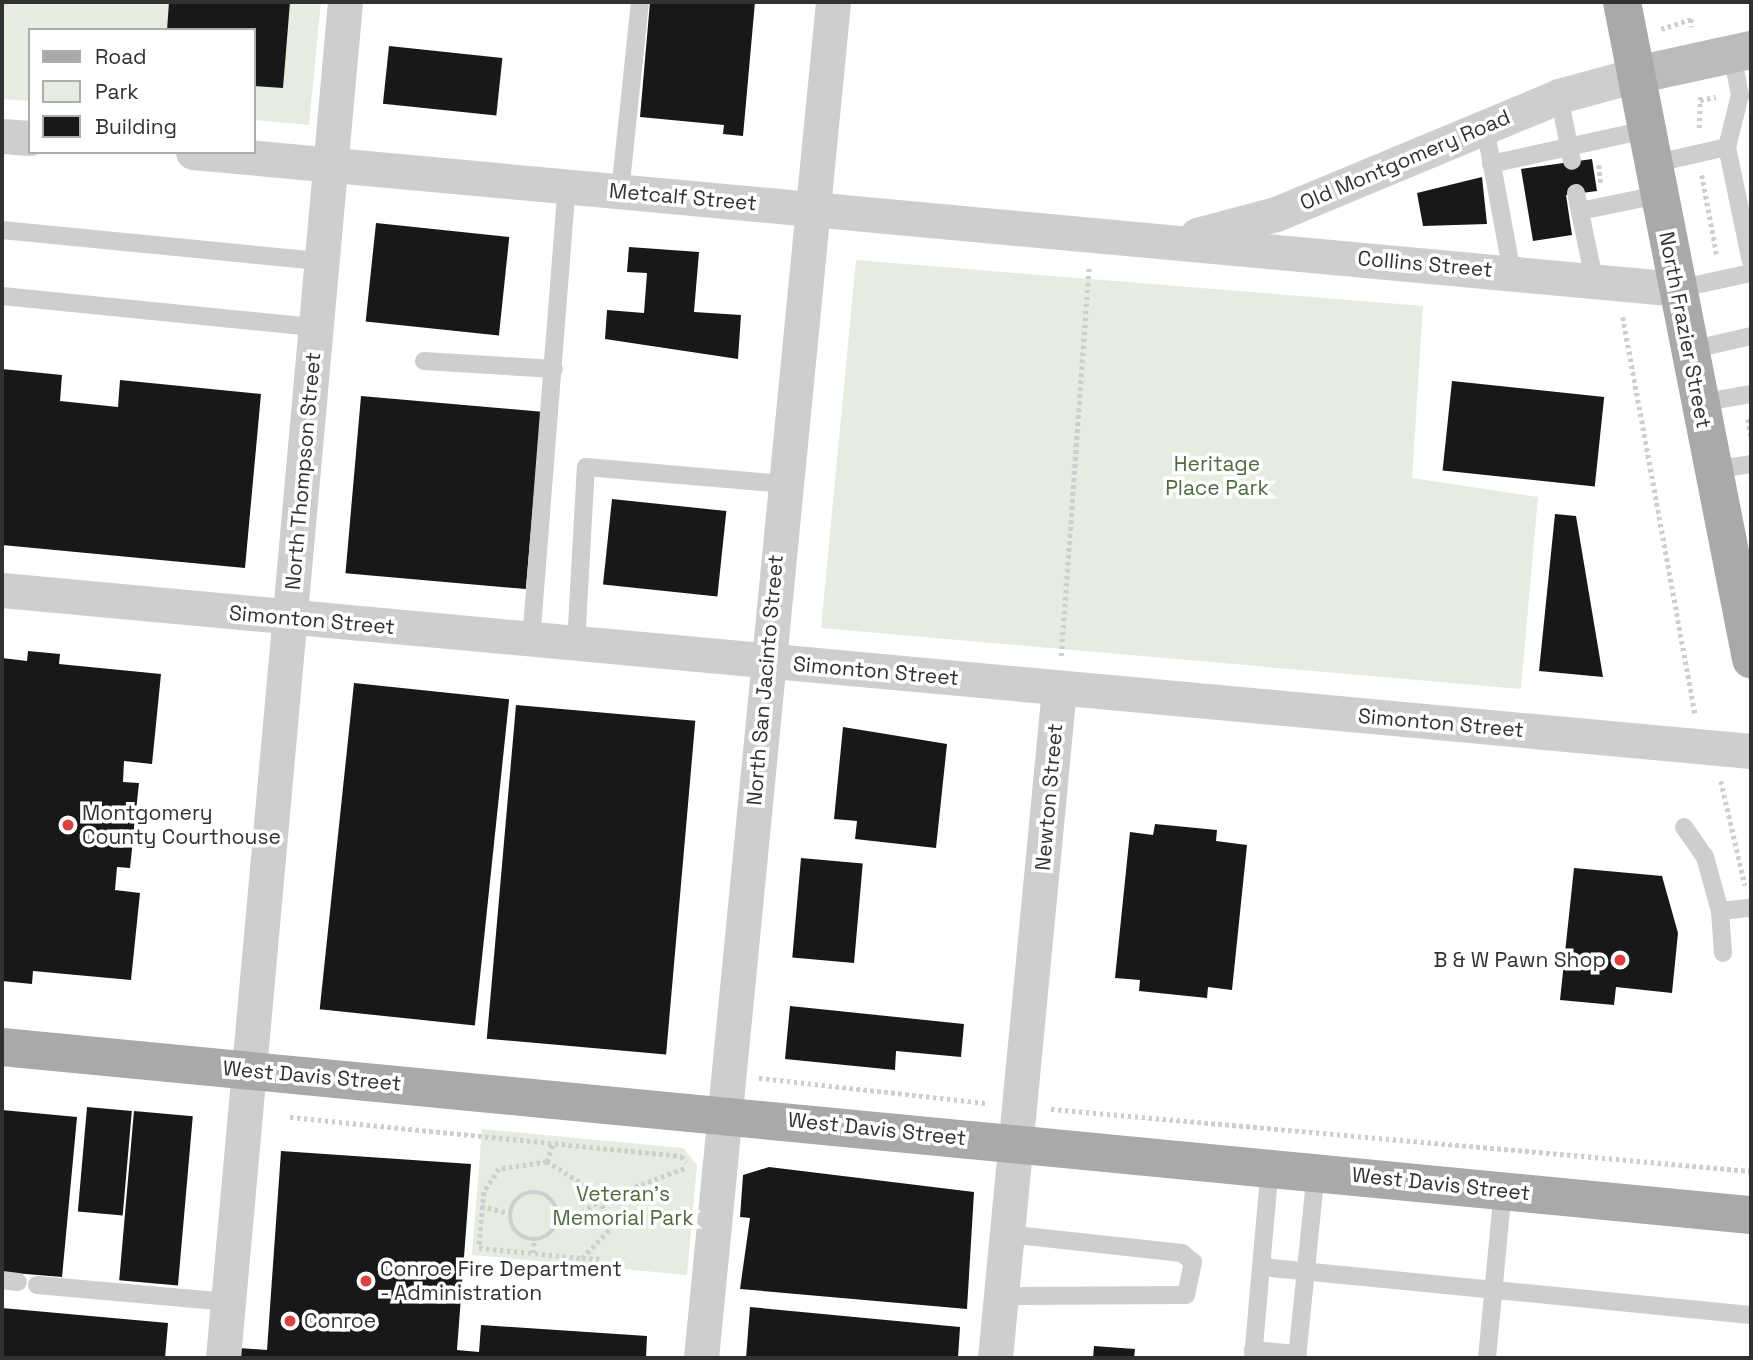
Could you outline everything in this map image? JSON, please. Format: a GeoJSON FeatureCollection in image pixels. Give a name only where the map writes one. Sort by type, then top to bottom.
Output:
{"type":"FeatureCollection","features":[{"type":"Feature","properties":{"kind":"main road","name":"North Frazier Street"},"geometry":{"type":"LineString","coordinates":[[1622,2],[1713,470],[1740,540],[1751,655]]}},
{"type":"Feature","properties":{"kind":"main road"},"geometry":{"type":"LineString","coordinates":[[1636,75],[1742,52]]}},
{"type":"Feature","properties":{"kind":"main road","name":"West Davis Street"},"geometry":{"type":"LineString","coordinates":[[2,1047],[725,1113],[1751,1215]]}},
{"type":"Feature","properties":{"kind":"street","name":"North Thompson Street"},"geometry":{"type":"LineString","coordinates":[[223,1358],[345,2]]}},
{"type":"Feature","properties":{"kind":"street","name":"North San Jacinto Street"},"geometry":{"type":"LineString","coordinates":[[701,1358],[809,209],[833,2]]}},
{"type":"Feature","properties":{"kind":"street","name":"Old Montgomery Road"},"geometry":{"type":"LineString","coordinates":[[1173,241],[1276,214],[1559,96],[1636,75]]}},
{"type":"Feature","properties":{"kind":"street"},"geometry":{"type":"LineString","coordinates":[[2,135],[28,138]]}},
{"type":"Feature","properties":{"kind":"street","name":"Metcalf Street"},"geometry":{"type":"LineString","coordinates":[[216,154],[1173,241]]}},
{"type":"Feature","properties":{"kind":"street","name":"Collins Street"},"geometry":{"type":"LineString","coordinates":[[1173,241],[1677,289]]}},
{"type":"Feature","properties":{"kind":"street","name":"Simonton Street"},"geometry":{"type":"LineString","coordinates":[[2,590],[576,645],[1751,751]]}},
{"type":"Feature","properties":{"kind":"street","name":"Newton Street"},"geometry":{"type":"LineString","coordinates":[[995,1358],[1059,688]]}},
{"type":"Feature","properties":{"kind":"lane"},"geometry":{"type":"LineString","coordinates":[[620,192],[640,2]]}},
{"type":"Feature","properties":{"kind":"lane"},"geometry":{"type":"LineString","coordinates":[[1742,52],[1740,95],[1727,147],[1751,262]]}},
{"type":"Feature","properties":{"kind":"lane"},"geometry":{"type":"LineString","coordinates":[[1559,96],[1570,154]]}},
{"type":"Feature","properties":{"kind":"lane"},"geometry":{"type":"LineString","coordinates":[[1485,127],[1512,272]]}},
{"type":"Feature","properties":{"kind":"lane"},"geometry":{"type":"LineString","coordinates":[[1491,164],[1570,154],[1595,140],[1652,163]]}},
{"type":"Feature","properties":{"kind":"lane"},"geometry":{"type":"LineString","coordinates":[[1606,281],[1578,202],[1605,206],[1652,163],[1727,147]]}},
{"type":"Feature","properties":{"kind":"lane"},"geometry":{"type":"LineString","coordinates":[[531,640],[567,187]]}},
{"type":"Feature","properties":{"kind":"lane"},"geometry":{"type":"LineString","coordinates":[[2,230],[321,261]]}},
{"type":"Feature","properties":{"kind":"lane"},"geometry":{"type":"LineString","coordinates":[[1677,289],[1751,273]]}},
{"type":"Feature","properties":{"kind":"lane"},"geometry":{"type":"LineString","coordinates":[[2,296],[315,327]]}},
{"type":"Feature","properties":{"kind":"lane"},"geometry":{"type":"LineString","coordinates":[[1690,349],[1751,336]]}},
{"type":"Feature","properties":{"kind":"lane"},"geometry":{"type":"LineString","coordinates":[[424,360],[554,369]]}},
{"type":"Feature","properties":{"kind":"lane"},"geometry":{"type":"LineString","coordinates":[[1700,403],[1751,394]]}},
{"type":"Feature","properties":{"kind":"lane"},"geometry":{"type":"LineString","coordinates":[[1713,470],[1751,464]]}},
{"type":"Feature","properties":{"kind":"lane"},"geometry":{"type":"LineString","coordinates":[[576,645],[586,467],[783,484]]}},
{"type":"Feature","properties":{"kind":"lane"},"geometry":{"type":"LineString","coordinates":[[1684,827],[1704,857],[1720,911],[1723,953]]}},
{"type":"Feature","properties":{"kind":"lane"},"geometry":{"type":"LineString","coordinates":[[1720,911],[1750,908]]}},
{"type":"Feature","properties":{"kind":"lane"},"geometry":{"type":"LineString","coordinates":[[1270,1167],[1253,1354],[1297,1356],[1316,1171]]}},
{"type":"Feature","properties":{"kind":"lane"},"geometry":{"type":"LineString","coordinates":[[1487,1358],[1503,1190]]}},
{"type":"Feature","properties":{"kind":"lane"},"geometry":{"type":"LineString","coordinates":[[1000,1296],[1186,1295],[1193,1262],[1181,1253],[1007,1234]]}},
{"type":"Feature","properties":{"kind":"lane"},"geometry":{"type":"LineString","coordinates":[[1261,1267],[1751,1315]]}},
{"type":"Feature","properties":{"kind":"lane"},"geometry":{"type":"LineString","coordinates":[[37,1285],[228,1302]]}},
{"type":"Feature","properties":{"kind":"path"},"geometry":{"type":"LineString","coordinates":[[1595,140],[1605,206]]}},
{"type":"Feature","properties":{"kind":"path"},"geometry":{"type":"LineString","coordinates":[[1059,688],[1091,234]]}},
{"type":"Feature","properties":{"kind":"path"},"geometry":{"type":"LineString","coordinates":[[1606,281],[1682,662],[1707,747],[1726,794],[1750,908]]}},
{"type":"Feature","properties":{"kind":"path"},"geometry":{"type":"LineString","coordinates":[[729,1074],[1019,1106],[1751,1171]]}},
{"type":"Feature","properties":{"kind":"path"},"geometry":{"type":"LineString","coordinates":[[290,1117],[552,1144],[687,1162],[601,1199],[578,1217],[558,1220]]}},
{"type":"Feature","properties":{"kind":"path"},"geometry":{"type":"LineString","coordinates":[[547,1162],[552,1144]]}},
{"type":"Feature","properties":{"kind":"path"},"geometry":{"type":"LineString","coordinates":[[582,1258],[611,1228],[601,1199],[547,1162],[499,1168],[481,1206],[479,1248],[582,1258],[601,1259]]}},
{"type":"Feature","properties":{"kind":"path"},"geometry":{"type":"LineString","coordinates":[[534,1192],[555,1201],[558,1220],[548,1236],[534,1239],[519,1234],[509,1213],[513,1202],[534,1192]]}},
{"type":"Feature","properties":{"kind":"path"},"geometry":{"type":"LineString","coordinates":[[481,1206],[509,1213]]}},
{"type":"Feature","properties":{"kind":"path"},"geometry":{"type":"LineString","coordinates":[[533,1253],[534,1239]]}},
{"type":"Feature","properties":{"kind":"green space"},"geometry":{"type":"Polygon","coordinates":[[[2,2],[321,2],[309,125],[256,120],[256,28],[28,28],[28,101],[2,99],[2,2]]]}},
{"type":"Feature","properties":{"kind":"green space","name":"Heritage Place Park"},"geometry":{"type":"Polygon","coordinates":[[[856,260],[1423,306],[1412,478],[1538,497],[1521,689],[821,628],[856,260]]]}},
{"type":"Feature","properties":{"kind":"green space","name":"Veteran's Memorial Park"},"geometry":{"type":"Polygon","coordinates":[[[482,1129],[683,1148],[697,1165],[687,1275],[472,1255],[482,1129]]]}},
{"type":"Feature","properties":{"kind":"building"},"geometry":{"type":"Polygon","coordinates":[[[169,2],[290,2],[283,88],[256,86],[256,28],[167,28],[169,2]]]}},
{"type":"Feature","properties":{"kind":"building"},"geometry":{"type":"Polygon","coordinates":[[[650,2],[755,2],[743,136],[723,134],[724,125],[640,117],[650,2]]]}},
{"type":"Feature","properties":{"kind":"building"},"geometry":{"type":"Polygon","coordinates":[[[389,46],[502,58],[496,116],[383,104],[389,46]]]}},
{"type":"Feature","properties":{"kind":"building"},"geometry":{"type":"Polygon","coordinates":[[[1592,159],[1597,191],[1566,195],[1572,235],[1533,241],[1521,169],[1592,159]]]}},
{"type":"Feature","properties":{"kind":"building"},"geometry":{"type":"Polygon","coordinates":[[[1482,177],[1487,224],[1423,226],[1417,193],[1482,177]]]}},
{"type":"Feature","properties":{"kind":"building"},"geometry":{"type":"Polygon","coordinates":[[[376,223],[509,237],[499,335],[366,321],[376,223]]]}},
{"type":"Feature","properties":{"kind":"building"},"geometry":{"type":"Polygon","coordinates":[[[629,247],[699,252],[694,312],[741,315],[738,359],[605,339],[607,310],[644,313],[647,273],[627,272],[629,247]]]}},
{"type":"Feature","properties":{"kind":"building"},"geometry":{"type":"Polygon","coordinates":[[[2,369],[62,375],[60,401],[118,407],[120,380],[261,394],[245,568],[2,545],[2,369]]]}},
{"type":"Feature","properties":{"kind":"building"},"geometry":{"type":"Polygon","coordinates":[[[1452,381],[1604,397],[1595,486],[1443,471],[1452,381]]]}},
{"type":"Feature","properties":{"kind":"building"},"geometry":{"type":"Polygon","coordinates":[[[361,396],[541,412],[526,589],[345,573],[361,396]]]}},
{"type":"Feature","properties":{"kind":"building"},"geometry":{"type":"Polygon","coordinates":[[[612,499],[726,511],[717,597],[603,585],[612,499]]]}},
{"type":"Feature","properties":{"kind":"building"},"geometry":{"type":"Polygon","coordinates":[[[1555,514],[1576,516],[1603,677],[1539,671],[1555,514]]]}},
{"type":"Feature","properties":{"kind":"building","name":"Montgomery County Courthouse"},"geometry":{"type":"Polygon","coordinates":[[[28,651],[60,654],[59,664],[161,674],[152,764],[124,761],[123,782],[139,783],[130,868],[117,867],[115,890],[140,893],[131,980],[33,971],[32,984],[2,981],[2,658],[27,661],[28,651]]]}},
{"type":"Feature","properties":{"kind":"building"},"geometry":{"type":"Polygon","coordinates":[[[354,683],[509,699],[475,1026],[320,1009],[354,683]]]}},
{"type":"Feature","properties":{"kind":"building"},"geometry":{"type":"Polygon","coordinates":[[[516,705],[695,721],[666,1054],[487,1039],[516,705]]]}},
{"type":"Feature","properties":{"kind":"building"},"geometry":{"type":"Polygon","coordinates":[[[843,727],[947,744],[936,848],[855,839],[857,821],[834,819],[843,727]]]}},
{"type":"Feature","properties":{"kind":"building"},"geometry":{"type":"Polygon","coordinates":[[[1155,824],[1217,830],[1216,841],[1247,845],[1232,990],[1208,987],[1207,998],[1139,991],[1140,980],[1115,978],[1130,832],[1153,835],[1155,824]]]}},
{"type":"Feature","properties":{"kind":"building"},"geometry":{"type":"Polygon","coordinates":[[[801,858],[863,863],[854,963],[792,958],[801,858]]]}},
{"type":"Feature","properties":{"kind":"building","name":"B & W Pawn Shop"},"geometry":{"type":"Polygon","coordinates":[[[1574,868],[1662,876],[1678,933],[1672,993],[1616,987],[1614,1005],[1560,1000],[1574,868]]]}},
{"type":"Feature","properties":{"kind":"building"},"geometry":{"type":"Polygon","coordinates":[[[790,1006],[964,1024],[961,1057],[896,1051],[895,1070],[785,1059],[790,1006]]]}},
{"type":"Feature","properties":{"kind":"building"},"geometry":{"type":"Polygon","coordinates":[[[87,1107],[132,1111],[123,1216],[78,1212],[87,1107]]]}},
{"type":"Feature","properties":{"kind":"building"},"geometry":{"type":"Polygon","coordinates":[[[2,1110],[77,1117],[62,1277],[2,1272],[2,1110]]]}},
{"type":"Feature","properties":{"kind":"building"},"geometry":{"type":"Polygon","coordinates":[[[134,1111],[193,1116],[178,1285],[119,1280],[134,1111]]]}},
{"type":"Feature","properties":{"kind":"building"},"geometry":{"type":"Polygon","coordinates":[[[281,1151],[471,1164],[457,1350],[479,1352],[481,1325],[647,1336],[646,1358],[238,1358],[239,1348],[267,1350],[281,1151]]]}},
{"type":"Feature","properties":{"kind":"building"},"geometry":{"type":"Polygon","coordinates":[[[769,1167],[974,1192],[967,1309],[740,1289],[750,1218],[740,1217],[743,1175],[769,1167]]]}},
{"type":"Feature","properties":{"kind":"building"},"geometry":{"type":"Polygon","coordinates":[[[750,1307],[960,1327],[958,1358],[746,1358],[750,1307]]]}},
{"type":"Feature","properties":{"kind":"building"},"geometry":{"type":"Polygon","coordinates":[[[2,1308],[168,1323],[165,1358],[2,1358],[2,1308]]]}},
{"type":"Feature","properties":{"kind":"building"},"geometry":{"type":"Polygon","coordinates":[[[1094,1346],[1135,1349],[1134,1358],[1093,1358],[1094,1346]]]}},
{"type":"Feature","properties":{"kind":"place","name":"Montgomery County Courthouse"},"geometry":{"type":"Point","coordinates":[68,825]}},
{"type":"Feature","properties":{"kind":"place","name":"B & W Pawn Shop"},"geometry":{"type":"Point","coordinates":[1620,960]}},
{"type":"Feature","properties":{"kind":"place","name":"Conroe Fire Department - Administration"},"geometry":{"type":"Point","coordinates":[366,1281]}},
{"type":"Feature","properties":{"kind":"place","name":"Conroe"},"geometry":{"type":"Point","coordinates":[290,1321]}}]}
